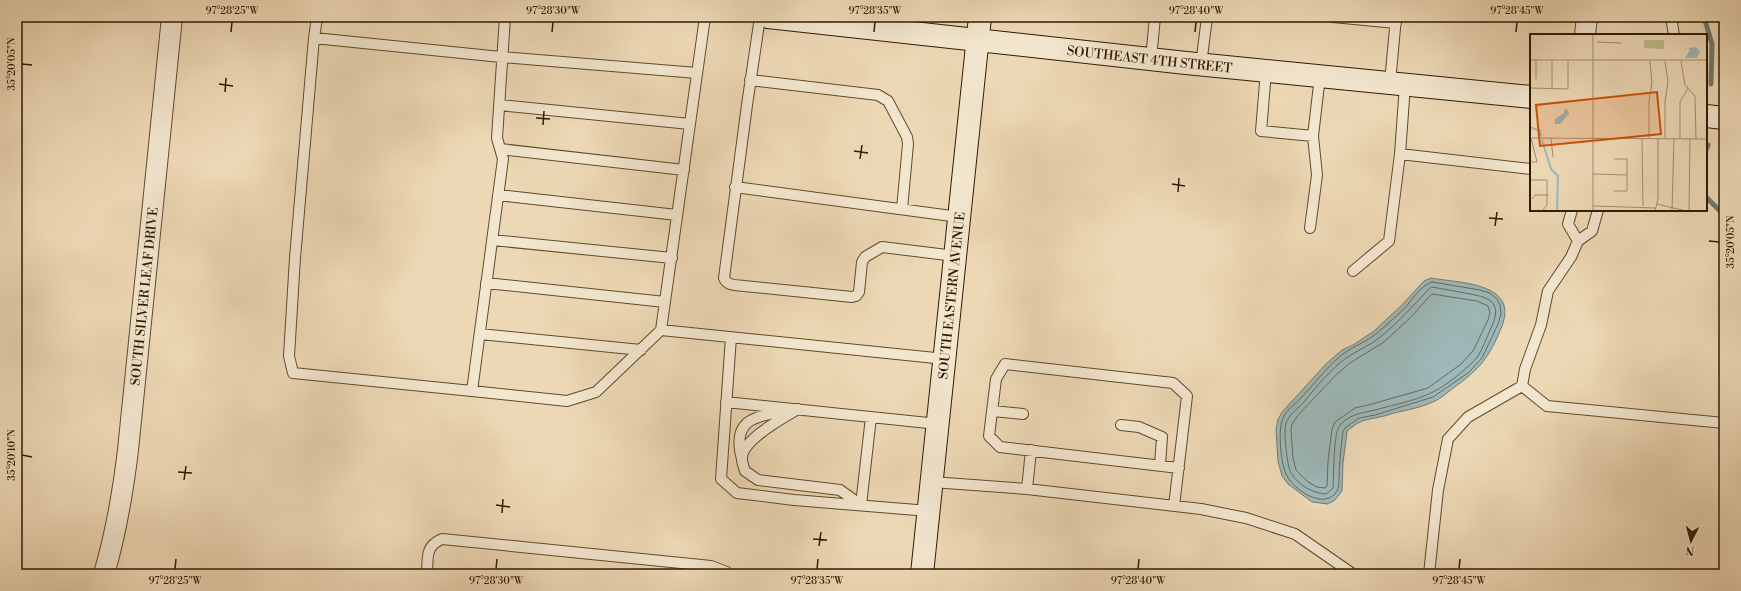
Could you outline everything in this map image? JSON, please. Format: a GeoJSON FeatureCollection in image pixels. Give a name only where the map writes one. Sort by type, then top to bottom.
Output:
{"type":"FeatureCollection","features":[{"type":"Feature","properties":{"kind":"main road","name":"SOUTHEAST 4TH STREET"},"geometry":{"type":"LineString","coordinates":[[768,17],[806,19],[1151,59],[1530,97]]}},
{"type":"Feature","properties":{"kind":"main road","name":"SOUTH EASTERN AVENUE"},"geometry":{"type":"LineString","coordinates":[[922,574],[980,17]]}},
{"type":"Feature","properties":{"kind":"main road"},"geometry":{"type":"LineString","coordinates":[[1707,116],[1724,118]]}},
{"type":"Feature","properties":{"kind":"street","name":"SOUTH SILVER LEAF DRIVE"},"geometry":{"type":"LineString","coordinates":[[104,574],[121,502],[128,450],[172,17]]}},
{"type":"Feature","properties":{"kind":"street"},"geometry":{"type":"LineString","coordinates":[[1585,34],[1587,17]]}},
{"type":"Feature","properties":{"kind":"lane"},"geometry":{"type":"LineString","coordinates":[[317,17],[295,258],[290,356],[293,373],[567,401],[596,392],[662,330],[705,17]]}},
{"type":"Feature","properties":{"kind":"lane"},"geometry":{"type":"LineString","coordinates":[[472,391],[502,159],[497,138],[505,17]]}},
{"type":"Feature","properties":{"kind":"lane"},"geometry":{"type":"LineString","coordinates":[[760,17],[735,187],[724,278],[728,284],[852,297],[856,296],[858,292],[862,262],[865,257],[882,247],[955,256]]}},
{"type":"Feature","properties":{"kind":"lane"},"geometry":{"type":"LineString","coordinates":[[1151,59],[1155,17]]}},
{"type":"Feature","properties":{"kind":"lane"},"geometry":{"type":"LineString","coordinates":[[1201,64],[1207,17]]}},
{"type":"Feature","properties":{"kind":"lane"},"geometry":{"type":"LineString","coordinates":[[1333,17],[1396,20],[1400,154],[1389,240],[1353,271]]}},
{"type":"Feature","properties":{"kind":"lane"},"geometry":{"type":"LineString","coordinates":[[1671,17],[1674,34]]}},
{"type":"Feature","properties":{"kind":"lane"},"geometry":{"type":"LineString","coordinates":[[314,38],[502,57],[697,73]]}},
{"type":"Feature","properties":{"kind":"lane"},"geometry":{"type":"LineString","coordinates":[[1266,71],[1261,131],[1313,136]]}},
{"type":"Feature","properties":{"kind":"lane"},"geometry":{"type":"LineString","coordinates":[[1310,228],[1317,175],[1313,136],[1320,76]]}},
{"type":"Feature","properties":{"kind":"lane"},"geometry":{"type":"LineString","coordinates":[[750,80],[878,95],[888,101],[907,137],[908,144],[902,209]]}},
{"type":"Feature","properties":{"kind":"lane"},"geometry":{"type":"LineString","coordinates":[[499,105],[690,124]]}},
{"type":"Feature","properties":{"kind":"lane"},"geometry":{"type":"LineString","coordinates":[[500,148],[684,170]]}},
{"type":"Feature","properties":{"kind":"lane"},"geometry":{"type":"LineString","coordinates":[[1400,154],[1530,169]]}},
{"type":"Feature","properties":{"kind":"lane"},"geometry":{"type":"LineString","coordinates":[[735,187],[959,217]]}},
{"type":"Feature","properties":{"kind":"lane"},"geometry":{"type":"LineString","coordinates":[[498,195],[678,215]]}},
{"type":"Feature","properties":{"kind":"lane"},"geometry":{"type":"LineString","coordinates":[[1572,211],[1568,224],[1578,241]]}},
{"type":"Feature","properties":{"kind":"lane"},"geometry":{"type":"LineString","coordinates":[[1522,386],[1525,369],[1541,324],[1548,291],[1571,257],[1578,241],[1592,231],[1598,211]]}},
{"type":"Feature","properties":{"kind":"lane"},"geometry":{"type":"LineString","coordinates":[[492,240],[672,258]]}},
{"type":"Feature","properties":{"kind":"lane"},"geometry":{"type":"LineString","coordinates":[[486,283],[665,302]]}},
{"type":"Feature","properties":{"kind":"lane"},"geometry":{"type":"LineString","coordinates":[[662,330],[945,359]]}},
{"type":"Feature","properties":{"kind":"lane"},"geometry":{"type":"LineString","coordinates":[[480,334],[641,350]]}},
{"type":"Feature","properties":{"kind":"lane"},"geometry":{"type":"LineString","coordinates":[[731,337],[721,479],[737,493],[794,500],[929,511]]}},
{"type":"Feature","properties":{"kind":"lane"},"geometry":{"type":"LineString","coordinates":[[1174,506],[1179,468],[1187,396],[1173,383],[1005,364],[996,379],[989,436],[1000,447],[1179,468]]}},
{"type":"Feature","properties":{"kind":"lane"},"geometry":{"type":"LineString","coordinates":[[1522,386],[1548,406],[1724,423]]}},
{"type":"Feature","properties":{"kind":"lane"},"geometry":{"type":"LineString","coordinates":[[1429,574],[1438,490],[1448,440],[1468,417],[1522,386]]}},
{"type":"Feature","properties":{"kind":"lane"},"geometry":{"type":"LineString","coordinates":[[726,402],[938,424]]}},
{"type":"Feature","properties":{"kind":"lane"},"geometry":{"type":"LineString","coordinates":[[798,409],[763,414],[749,421],[740,432],[738,445],[745,471],[758,480],[840,490],[861,505]]}},
{"type":"Feature","properties":{"kind":"lane"},"geometry":{"type":"LineString","coordinates":[[742,459],[746,446],[769,427],[798,409]]}},
{"type":"Feature","properties":{"kind":"lane"},"geometry":{"type":"LineString","coordinates":[[993,411],[1023,414]]}},
{"type":"Feature","properties":{"kind":"lane"},"geometry":{"type":"LineString","coordinates":[[861,505],[871,417]]}},
{"type":"Feature","properties":{"kind":"lane"},"geometry":{"type":"LineString","coordinates":[[1121,424],[1139,427],[1162,437],[1160,465]]}},
{"type":"Feature","properties":{"kind":"lane"},"geometry":{"type":"LineString","coordinates":[[1027,489],[1031,450]]}},
{"type":"Feature","properties":{"kind":"lane"},"geometry":{"type":"LineString","coordinates":[[932,482],[1027,489],[1201,509],[1246,518],[1295,534],[1353,574]]}},
{"type":"Feature","properties":{"kind":"lane"},"geometry":{"type":"LineString","coordinates":[[427,574],[429,551],[434,542],[442,539],[711,566],[727,572],[728,574]]}},
{"type":"Feature","properties":{"kind":"water"},"geometry":{"type":"Polygon","coordinates":[[[1431,278],[1483,287],[1494,293],[1502,301],[1505,312],[1502,326],[1493,347],[1477,369],[1437,400],[1420,407],[1362,421],[1347,431],[1343,463],[1342,491],[1335,500],[1328,504],[1312,502],[1288,484],[1282,476],[1278,461],[1276,430],[1278,419],[1283,411],[1326,364],[1342,350],[1353,345],[1374,331],[1401,306],[1424,281],[1431,278]]]}},
{"type":"Feature","properties":{"kind":"waterway"},"geometry":{"type":"LineString","coordinates":[[1704,17],[1712,44],[1711,84]]}},
{"type":"Feature","properties":{"kind":"waterway"},"geometry":{"type":"LineString","coordinates":[[1707,198],[1724,215]]}}]}
